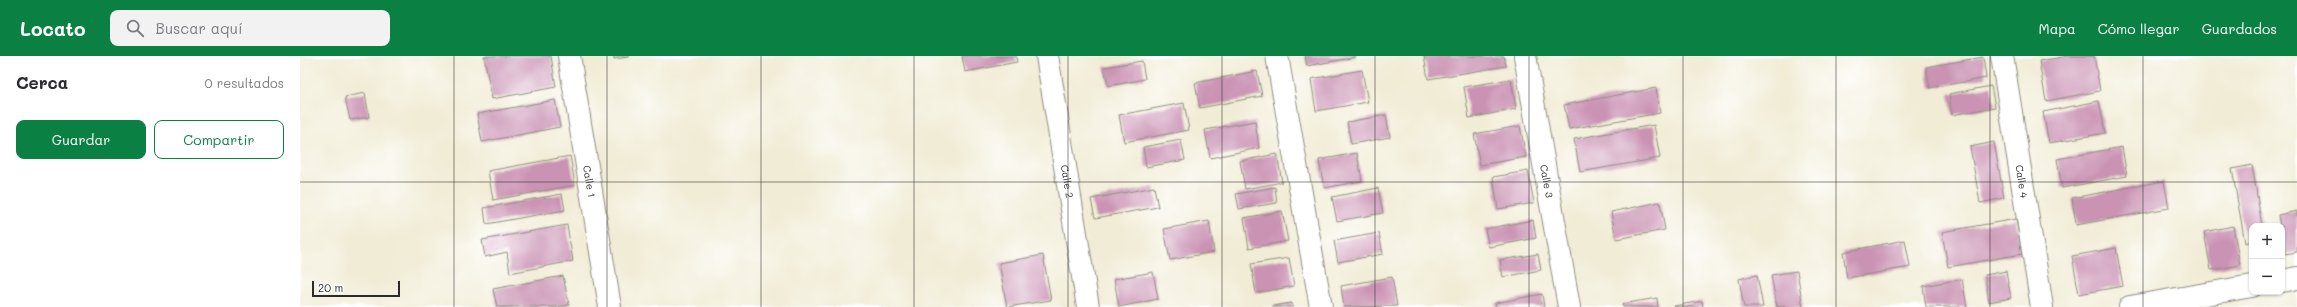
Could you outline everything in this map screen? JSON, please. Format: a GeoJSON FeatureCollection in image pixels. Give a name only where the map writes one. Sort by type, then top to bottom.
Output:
{"type":"FeatureCollection","features":[{"type":"Feature","properties":{"kind":"street","name":"Calle 1"},"geometry":{"type":"LineString","coordinates":[[569,56],[610,307]]}},
{"type":"Feature","properties":{"kind":"street","name":"Calle 2"},"geometry":{"type":"LineString","coordinates":[[1047,56],[1088,307]]}},
{"type":"Feature","properties":{"kind":"street"},"geometry":{"type":"LineString","coordinates":[[1277,56],[1321,307]]}},
{"type":"Feature","properties":{"kind":"street","name":"Calle 3"},"geometry":{"type":"LineString","coordinates":[[1526,56],[1569,307]]}},
{"type":"Feature","properties":{"kind":"street","name":"Calle 4"},"geometry":{"type":"LineString","coordinates":[[2002,56],[2042,307]]}},
{"type":"Feature","properties":{"kind":"street"},"geometry":{"type":"LineString","coordinates":[[2285,280],[2297,278]]}},
{"type":"Feature","properties":{"kind":"street"},"geometry":{"type":"LineString","coordinates":[[2130,307],[2249,287]]}},
{"type":"Feature","properties":{"kind":"building"},"geometry":{"type":"Polygon","coordinates":[[[484,56],[551,56],[556,87],[492,99],[484,56]]]}},
{"type":"Feature","properties":{"kind":"building"},"geometry":{"type":"Polygon","coordinates":[[[614,56],[629,56],[629,57],[614,59],[614,56]]]}},
{"type":"Feature","properties":{"kind":"building"},"geometry":{"type":"Polygon","coordinates":[[[962,56],[1016,56],[1017,62],[965,72],[962,56]]]}},
{"type":"Feature","properties":{"kind":"building"},"geometry":{"type":"Polygon","coordinates":[[[1305,56],[1356,56],[1356,57],[1307,66],[1305,56]]]}},
{"type":"Feature","properties":{"kind":"building"},"geometry":{"type":"Polygon","coordinates":[[[1424,56],[1504,56],[1506,66],[1428,79],[1424,56]]]}},
{"type":"Feature","properties":{"kind":"building"},"geometry":{"type":"Polygon","coordinates":[[[2069,56],[2094,56],[2100,91],[2046,101],[2039,61],[2069,56]]]}},
{"type":"Feature","properties":{"kind":"building"},"geometry":{"type":"Polygon","coordinates":[[[1983,57],[1986,78],[1930,88],[1926,67],[1983,57]]]}},
{"type":"Feature","properties":{"kind":"building"},"geometry":{"type":"Polygon","coordinates":[[[1142,61],[1145,79],[1108,86],[1104,67],[1142,61]]]}},
{"type":"Feature","properties":{"kind":"building"},"geometry":{"type":"Polygon","coordinates":[[[1362,70],[1368,102],[1316,111],[1311,79],[1362,70]]]}},
{"type":"Feature","properties":{"kind":"building"},"geometry":{"type":"Polygon","coordinates":[[[1257,71],[1262,96],[1200,108],[1195,83],[1257,71]]]}},
{"type":"Feature","properties":{"kind":"building"},"geometry":{"type":"Polygon","coordinates":[[[1511,79],[1516,109],[1469,118],[1464,87],[1511,79]]]}},
{"type":"Feature","properties":{"kind":"building"},"geometry":{"type":"Polygon","coordinates":[[[1991,86],[1995,107],[1952,115],[1949,94],[1991,86]]]}},
{"type":"Feature","properties":{"kind":"building"},"geometry":{"type":"Polygon","coordinates":[[[1656,88],[1660,113],[1569,129],[1564,105],[1656,88]]]}},
{"type":"Feature","properties":{"kind":"building"},"geometry":{"type":"Polygon","coordinates":[[[365,93],[369,117],[350,120],[345,97],[365,93]]]}},
{"type":"Feature","properties":{"kind":"building"},"geometry":{"type":"Polygon","coordinates":[[[555,100],[560,127],[482,142],[477,114],[555,100]]]}},
{"type":"Feature","properties":{"kind":"building"},"geometry":{"type":"Polygon","coordinates":[[[2099,101],[2105,133],[2049,143],[2043,112],[2099,101]]]}},
{"type":"Feature","properties":{"kind":"building"},"geometry":{"type":"Polygon","coordinates":[[[1184,103],[1189,130],[1124,142],[1119,115],[1184,103]]]}},
{"type":"Feature","properties":{"kind":"building"},"geometry":{"type":"Polygon","coordinates":[[[1386,115],[1390,137],[1351,144],[1347,122],[1386,115]]]}},
{"type":"Feature","properties":{"kind":"building"},"geometry":{"type":"Polygon","coordinates":[[[1255,121],[1259,148],[1210,158],[1205,130],[1255,121]]]}},
{"type":"Feature","properties":{"kind":"building"},"geometry":{"type":"Polygon","coordinates":[[[1654,125],[1660,158],[1580,172],[1574,139],[1654,125]]]}},
{"type":"Feature","properties":{"kind":"building"},"geometry":{"type":"Polygon","coordinates":[[[1520,126],[1526,157],[1480,165],[1474,134],[1520,126]]]}},
{"type":"Feature","properties":{"kind":"building"},"geometry":{"type":"Polygon","coordinates":[[[1181,140],[1185,160],[1146,167],[1143,147],[1181,140]]]}},
{"type":"Feature","properties":{"kind":"building"},"geometry":{"type":"Polygon","coordinates":[[[1994,142],[2004,198],[1980,203],[1970,147],[1994,142]]]}},
{"type":"Feature","properties":{"kind":"building"},"geometry":{"type":"Polygon","coordinates":[[[2122,147],[2127,176],[2062,188],[2057,159],[2122,147]]]}},
{"type":"Feature","properties":{"kind":"building"},"geometry":{"type":"Polygon","coordinates":[[[1357,153],[1362,181],[1324,188],[1319,160],[1357,153]]]}},
{"type":"Feature","properties":{"kind":"building"},"geometry":{"type":"Polygon","coordinates":[[[1277,154],[1282,182],[1245,189],[1240,161],[1277,154]]]}},
{"type":"Feature","properties":{"kind":"building"},"geometry":{"type":"Polygon","coordinates":[[[570,156],[575,185],[493,200],[488,171],[570,156]]]}},
{"type":"Feature","properties":{"kind":"building"},"geometry":{"type":"Polygon","coordinates":[[[2252,165],[2262,223],[2249,223],[2249,242],[2245,243],[2232,169],[2252,165]]]}},
{"type":"Feature","properties":{"kind":"building"},"geometry":{"type":"Polygon","coordinates":[[[1528,171],[1534,203],[1498,209],[1493,177],[1528,171]]]}},
{"type":"Feature","properties":{"kind":"building"},"geometry":{"type":"Polygon","coordinates":[[[2164,181],[2169,208],[2076,225],[2072,198],[2164,181]]]}},
{"type":"Feature","properties":{"kind":"building"},"geometry":{"type":"Polygon","coordinates":[[[1154,187],[1158,207],[1095,218],[1091,199],[1154,187]]]}},
{"type":"Feature","properties":{"kind":"building"},"geometry":{"type":"Polygon","coordinates":[[[1275,187],[1277,203],[1239,209],[1236,194],[1275,187]]]}},
{"type":"Feature","properties":{"kind":"building"},"geometry":{"type":"Polygon","coordinates":[[[1378,188],[1383,213],[1337,221],[1332,197],[1378,188]]]}},
{"type":"Feature","properties":{"kind":"building"},"geometry":{"type":"Polygon","coordinates":[[[562,194],[565,210],[486,224],[484,208],[562,194]]]}},
{"type":"Feature","properties":{"kind":"building"},"geometry":{"type":"Polygon","coordinates":[[[1660,202],[1665,230],[1616,239],[1611,212],[1660,202]]]}},
{"type":"Feature","properties":{"kind":"building"},"geometry":{"type":"Polygon","coordinates":[[[1282,211],[1288,241],[1249,248],[1244,218],[1282,211]]]}},
{"type":"Feature","properties":{"kind":"building"},"geometry":{"type":"Polygon","coordinates":[[[2297,211],[2297,252],[2285,254],[2285,223],[2279,223],[2278,215],[2297,211]]]}},
{"type":"Feature","properties":{"kind":"building"},"geometry":{"type":"Polygon","coordinates":[[[2016,219],[2022,254],[1948,267],[1942,232],[2016,219]]]}},
{"type":"Feature","properties":{"kind":"building"},"geometry":{"type":"Polygon","coordinates":[[[1533,220],[1536,238],[1489,247],[1485,229],[1533,220]]]}},
{"type":"Feature","properties":{"kind":"building"},"geometry":{"type":"Polygon","coordinates":[[[1209,221],[1214,252],[1170,260],[1164,229],[1209,221]]]}},
{"type":"Feature","properties":{"kind":"building"},"geometry":{"type":"Polygon","coordinates":[[[567,225],[573,261],[510,273],[507,252],[485,257],[482,240],[567,225]]]}},
{"type":"Feature","properties":{"kind":"building"},"geometry":{"type":"Polygon","coordinates":[[[2233,226],[2240,265],[2211,270],[2204,232],[2233,226]]]}},
{"type":"Feature","properties":{"kind":"building"},"geometry":{"type":"Polygon","coordinates":[[[1379,233],[1383,254],[1338,262],[1334,241],[1379,233]]]}},
{"type":"Feature","properties":{"kind":"building"},"geometry":{"type":"Polygon","coordinates":[[[1905,240],[1910,267],[1847,278],[1843,252],[1905,240]]]}},
{"type":"Feature","properties":{"kind":"building"},"geometry":{"type":"Polygon","coordinates":[[[2116,248],[2123,286],[2079,294],[2072,256],[2116,248]]]}},
{"type":"Feature","properties":{"kind":"building"},"geometry":{"type":"Polygon","coordinates":[[[1538,254],[1541,270],[1503,277],[1500,260],[1538,254]]]}},
{"type":"Feature","properties":{"kind":"building"},"geometry":{"type":"Polygon","coordinates":[[[1043,255],[1051,300],[1007,307],[999,263],[1043,255]]]}},
{"type":"Feature","properties":{"kind":"building"},"geometry":{"type":"Polygon","coordinates":[[[1289,258],[1294,286],[1256,293],[1251,264],[1289,258]]]}},
{"type":"Feature","properties":{"kind":"building"},"geometry":{"type":"Polygon","coordinates":[[[1797,271],[1803,307],[1777,307],[1771,275],[1797,271]]]}},
{"type":"Feature","properties":{"kind":"building"},"geometry":{"type":"Polygon","coordinates":[[[2006,271],[2011,298],[1989,302],[1985,275],[2006,271]]]}},
{"type":"Feature","properties":{"kind":"building"},"geometry":{"type":"Polygon","coordinates":[[[1153,272],[1158,299],[1119,307],[1114,279],[1153,272]]]}},
{"type":"Feature","properties":{"kind":"building"},"geometry":{"type":"Polygon","coordinates":[[[1757,275],[1763,307],[1744,307],[1739,279],[1757,275]]]}},
{"type":"Feature","properties":{"kind":"building"},"geometry":{"type":"Polygon","coordinates":[[[563,276],[569,305],[557,307],[497,307],[493,289],[563,276]]]}},
{"type":"Feature","properties":{"kind":"building"},"geometry":{"type":"Polygon","coordinates":[[[1392,277],[1397,306],[1344,307],[1341,286],[1392,277]]]}},
{"type":"Feature","properties":{"kind":"building"},"geometry":{"type":"Polygon","coordinates":[[[1962,279],[1967,307],[1926,307],[1923,286],[1962,279]]]}},
{"type":"Feature","properties":{"kind":"building"},"geometry":{"type":"Polygon","coordinates":[[[1542,294],[1544,307],[1496,307],[1495,303],[1542,294]]]}},
{"type":"Feature","properties":{"kind":"building"},"geometry":{"type":"Polygon","coordinates":[[[1657,298],[1658,307],[1623,307],[1622,304],[1657,298]]]}},
{"type":"Feature","properties":{"kind":"building"},"geometry":{"type":"Polygon","coordinates":[[[1702,301],[1703,307],[1674,307],[1674,306],[1702,301]]]}},
{"type":"Feature","properties":{"kind":"building"},"geometry":{"type":"Polygon","coordinates":[[[1292,303],[1293,307],[1273,307],[1273,306],[1292,303]]]}}]}
